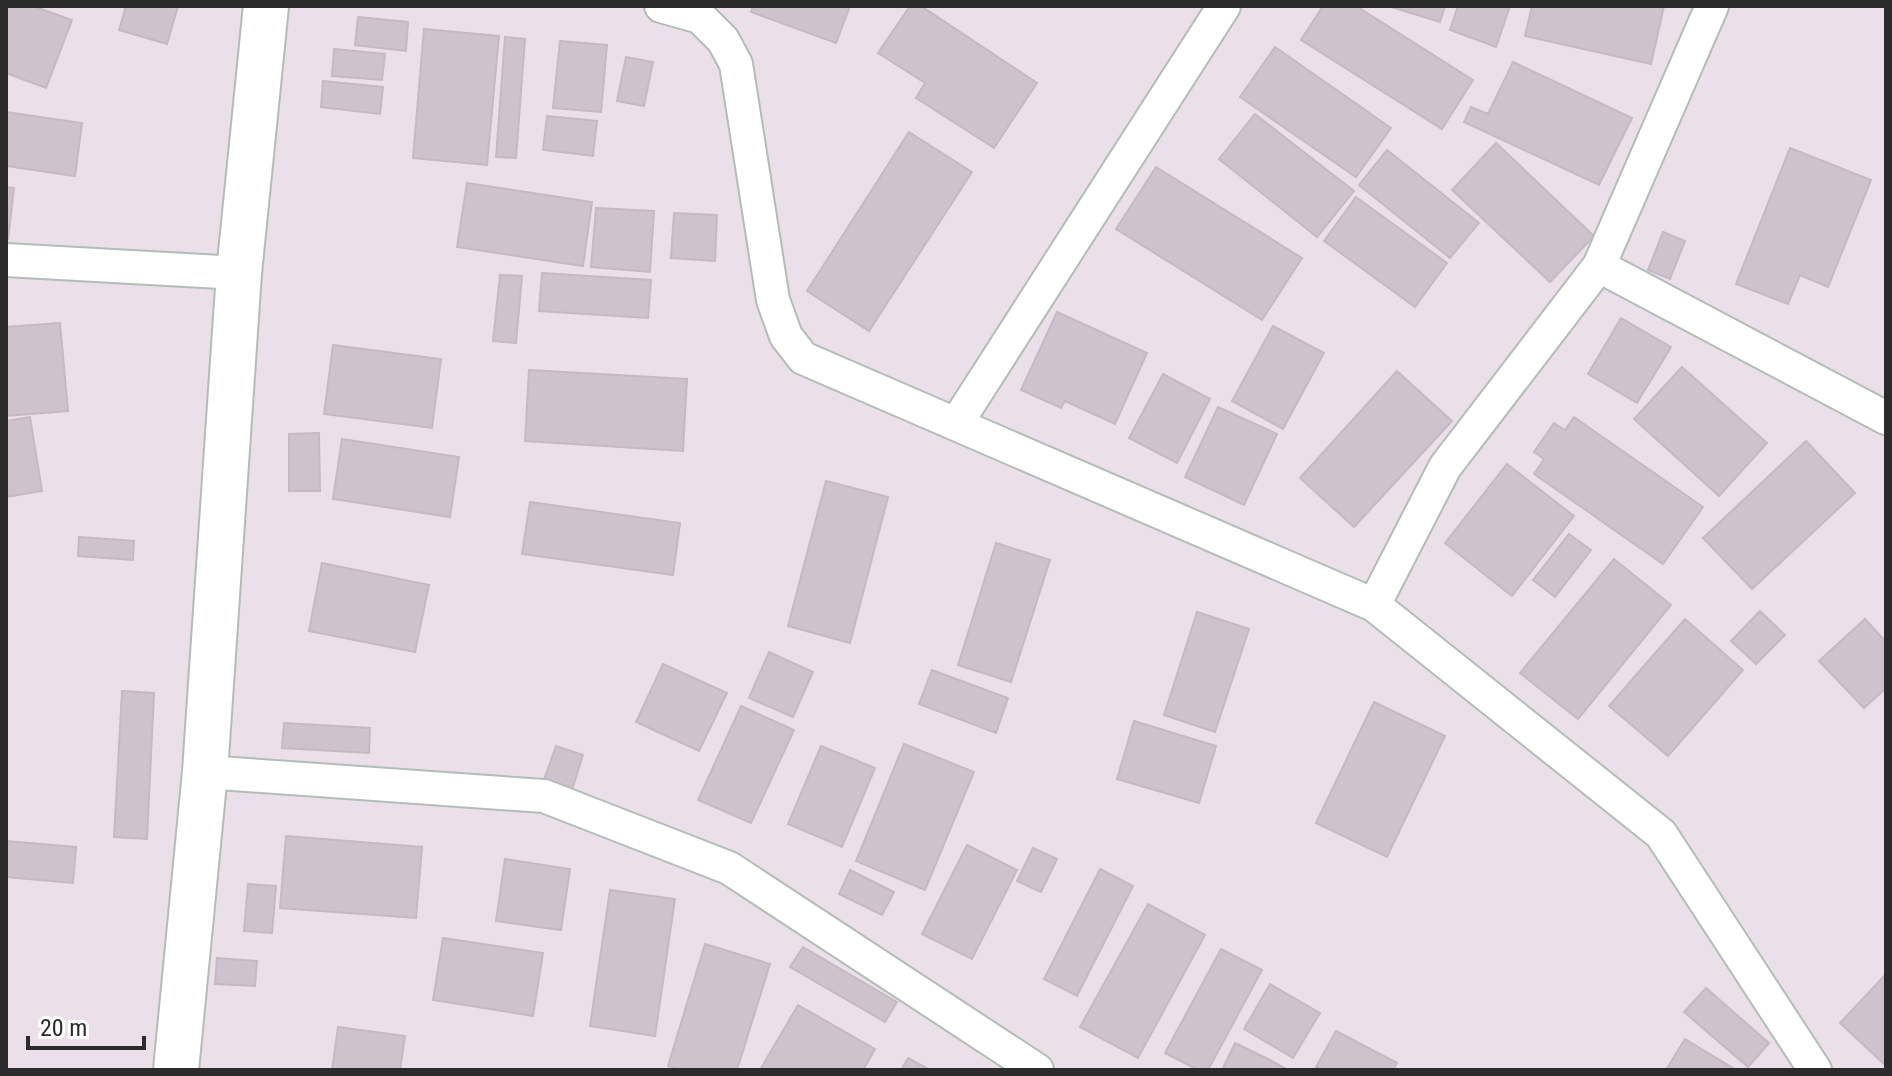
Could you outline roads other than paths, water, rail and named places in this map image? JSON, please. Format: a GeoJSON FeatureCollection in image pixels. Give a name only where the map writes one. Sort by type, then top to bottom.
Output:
{"type":"FeatureCollection","features":[{"type":"Feature","properties":{"kind":"main road"},"geometry":{"type":"LineString","coordinates":[[176,1070],[205,772],[239,273],[266,6]]}},
{"type":"Feature","properties":{"kind":"street"},"geometry":{"type":"LineString","coordinates":[[661,6],[700,17],[723,40],[736,64],[773,300],[786,336],[803,358],[1374,605],[1661,834],[1815,1070]]}},
{"type":"Feature","properties":{"kind":"street"},"geometry":{"type":"LineString","coordinates":[[956,424],[1224,6]]}},
{"type":"Feature","properties":{"kind":"street"},"geometry":{"type":"LineString","coordinates":[[1374,605],[1445,467],[1599,266],[1712,6]]}},
{"type":"Feature","properties":{"kind":"street"},"geometry":{"type":"LineString","coordinates":[[6,260],[239,273]]}},
{"type":"Feature","properties":{"kind":"street"},"geometry":{"type":"LineString","coordinates":[[1599,266],[1886,418]]}},
{"type":"Feature","properties":{"kind":"street"},"geometry":{"type":"LineString","coordinates":[[205,772],[544,796],[729,868],[1037,1070]]}}]}
